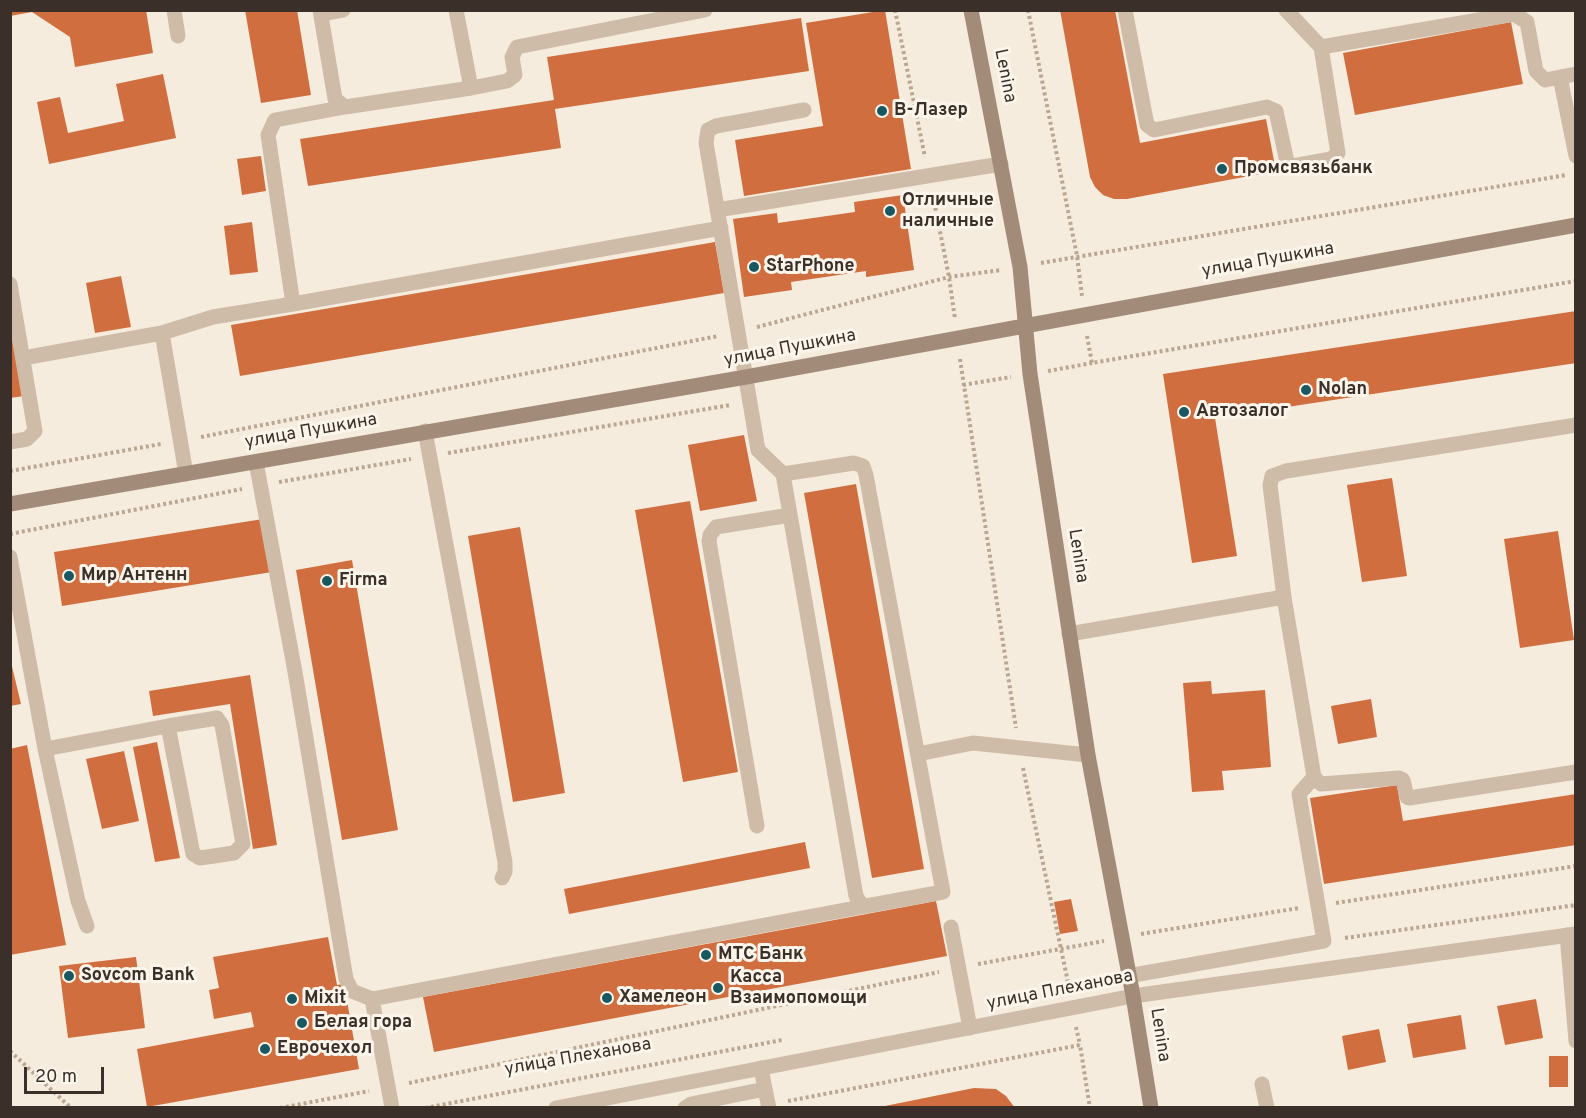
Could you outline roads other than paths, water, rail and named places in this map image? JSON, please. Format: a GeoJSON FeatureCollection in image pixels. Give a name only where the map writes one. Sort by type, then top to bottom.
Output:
{"type":"FeatureCollection","features":[{"type":"Feature","properties":{"kind":"main road","name":"Lenina"},"geometry":{"type":"LineString","coordinates":[[972,10],[1020,267],[1030,374],[1069,634],[1088,755],[1133,996],[1151,1107]]}},
{"type":"Feature","properties":{"kind":"main road","name":"улица Пушкина"},"geometry":{"type":"LineString","coordinates":[[10,504],[746,377],[1575,225]]}},
{"type":"Feature","properties":{"kind":"street"},"geometry":{"type":"LineString","coordinates":[[174,10],[178,36]]}},
{"type":"Feature","properties":{"kind":"street"},"geometry":{"type":"LineString","coordinates":[[343,10],[320,12],[335,99],[345,107]]}},
{"type":"Feature","properties":{"kind":"street"},"geometry":{"type":"LineString","coordinates":[[456,10],[471,88]]}},
{"type":"Feature","properties":{"kind":"street"},"geometry":{"type":"LineString","coordinates":[[293,304],[268,135],[275,120],[507,81],[514,75],[512,57],[517,47],[705,10]]}},
{"type":"Feature","properties":{"kind":"street"},"geometry":{"type":"LineString","coordinates":[[1125,10],[1147,125],[1154,130],[1267,107],[1276,111],[1287,162],[1293,166],[1330,159],[1338,153],[1321,47],[1286,10]]}},
{"type":"Feature","properties":{"kind":"street"},"geometry":{"type":"LineString","coordinates":[[1321,47],[1514,14],[1527,22],[1536,71],[1545,80],[1575,74]]}},
{"type":"Feature","properties":{"kind":"street"},"geometry":{"type":"LineString","coordinates":[[1560,77],[1575,156]]}},
{"type":"Feature","properties":{"kind":"street"},"geometry":{"type":"LineString","coordinates":[[804,110],[716,126],[708,130],[706,143],[758,450],[783,474],[856,896],[860,903],[866,906]]}},
{"type":"Feature","properties":{"kind":"street"},"geometry":{"type":"LineString","coordinates":[[717,210],[1001,164]]}},
{"type":"Feature","properties":{"kind":"street"},"geometry":{"type":"LineString","coordinates":[[23,358],[162,333],[213,317],[721,228]]}},
{"type":"Feature","properties":{"kind":"street"},"geometry":{"type":"LineString","coordinates":[[10,284],[34,432],[27,440],[10,442]]}},
{"type":"Feature","properties":{"kind":"street"},"geometry":{"type":"LineString","coordinates":[[162,333],[186,474]]}},
{"type":"Feature","properties":{"kind":"street"},"geometry":{"type":"LineString","coordinates":[[1575,425],[1286,471],[1272,476],[1270,486],[1284,597],[1314,777],[1321,784],[1400,778],[1403,780],[1409,798],[1575,772]]}},
{"type":"Feature","properties":{"kind":"street"},"geometry":{"type":"LineString","coordinates":[[425,432],[505,862],[505,872],[502,878]]}},
{"type":"Feature","properties":{"kind":"street"},"geometry":{"type":"LineString","coordinates":[[256,462],[295,672],[346,979],[352,991],[372,999],[943,892],[863,466],[854,463],[783,474]]}},
{"type":"Feature","properties":{"kind":"street"},"geometry":{"type":"LineString","coordinates":[[757,826],[710,535],[716,527],[790,515]]}},
{"type":"Feature","properties":{"kind":"street"},"geometry":{"type":"LineString","coordinates":[[10,557],[45,749],[78,901],[87,926]]}},
{"type":"Feature","properties":{"kind":"street"},"geometry":{"type":"LineString","coordinates":[[1069,634],[1284,597]]}},
{"type":"Feature","properties":{"kind":"street"},"geometry":{"type":"LineString","coordinates":[[45,749],[168,726],[217,718],[222,724],[243,844],[234,853],[200,858],[193,854],[168,726]]}},
{"type":"Feature","properties":{"kind":"street"},"geometry":{"type":"LineString","coordinates":[[918,754],[973,743],[1088,755]]}},
{"type":"Feature","properties":{"kind":"street"},"geometry":{"type":"LineString","coordinates":[[1128,976],[1324,941],[1299,795],[1314,777]]}},
{"type":"Feature","properties":{"kind":"street"},"geometry":{"type":"LineString","coordinates":[[951,927],[970,1028]]}},
{"type":"Feature","properties":{"kind":"street"},"geometry":{"type":"LineString","coordinates":[[1571,934],[1575,1041]]}},
{"type":"Feature","properties":{"kind":"street","name":"улица Плеханова"},"geometry":{"type":"LineString","coordinates":[[556,1107],[1133,996],[1571,934]]}},
{"type":"Feature","properties":{"kind":"street"},"geometry":{"type":"LineString","coordinates":[[372,999],[392,1107]]}},
{"type":"Feature","properties":{"kind":"street"},"geometry":{"type":"LineString","coordinates":[[685,1107],[691,1104],[767,1100],[761,1068]]}},
{"type":"Feature","properties":{"kind":"street"},"geometry":{"type":"LineString","coordinates":[[1262,1084],[1267,1107]]}},
{"type":"Feature","properties":{"kind":"place","name":"В-Лазер"},"geometry":{"type":"Point","coordinates":[882,111]}},
{"type":"Feature","properties":{"kind":"place","name":"Промсвязьбанк"},"geometry":{"type":"Point","coordinates":[1222,169]}},
{"type":"Feature","properties":{"kind":"place","name":"Отличные наличные"},"geometry":{"type":"Point","coordinates":[890,211]}},
{"type":"Feature","properties":{"kind":"place","name":"StarPhone"},"geometry":{"type":"Point","coordinates":[754,267]}},
{"type":"Feature","properties":{"kind":"place","name":"Nolan"},"geometry":{"type":"Point","coordinates":[1306,390]}},
{"type":"Feature","properties":{"kind":"place","name":"Автозалог"},"geometry":{"type":"Point","coordinates":[1184,412]}},
{"type":"Feature","properties":{"kind":"place","name":"Мир Антенн"},"geometry":{"type":"Point","coordinates":[69,576]}},
{"type":"Feature","properties":{"kind":"place","name":"Firma"},"geometry":{"type":"Point","coordinates":[327,581]}},
{"type":"Feature","properties":{"kind":"place","name":"МТС Банк"},"geometry":{"type":"Point","coordinates":[706,955]}},
{"type":"Feature","properties":{"kind":"place","name":"Sovcom Bank"},"geometry":{"type":"Point","coordinates":[69,976]}},
{"type":"Feature","properties":{"kind":"place","name":"Касса Взаимопомощи"},"geometry":{"type":"Point","coordinates":[718,988]}},
{"type":"Feature","properties":{"kind":"place","name":"Хамелеон"},"geometry":{"type":"Point","coordinates":[607,998]}},
{"type":"Feature","properties":{"kind":"place","name":"Mixit"},"geometry":{"type":"Point","coordinates":[292,999]}},
{"type":"Feature","properties":{"kind":"place","name":"Белая гора"},"geometry":{"type":"Point","coordinates":[302,1023]}},
{"type":"Feature","properties":{"kind":"place","name":"Еврочехол"},"geometry":{"type":"Point","coordinates":[265,1049]}}]}
